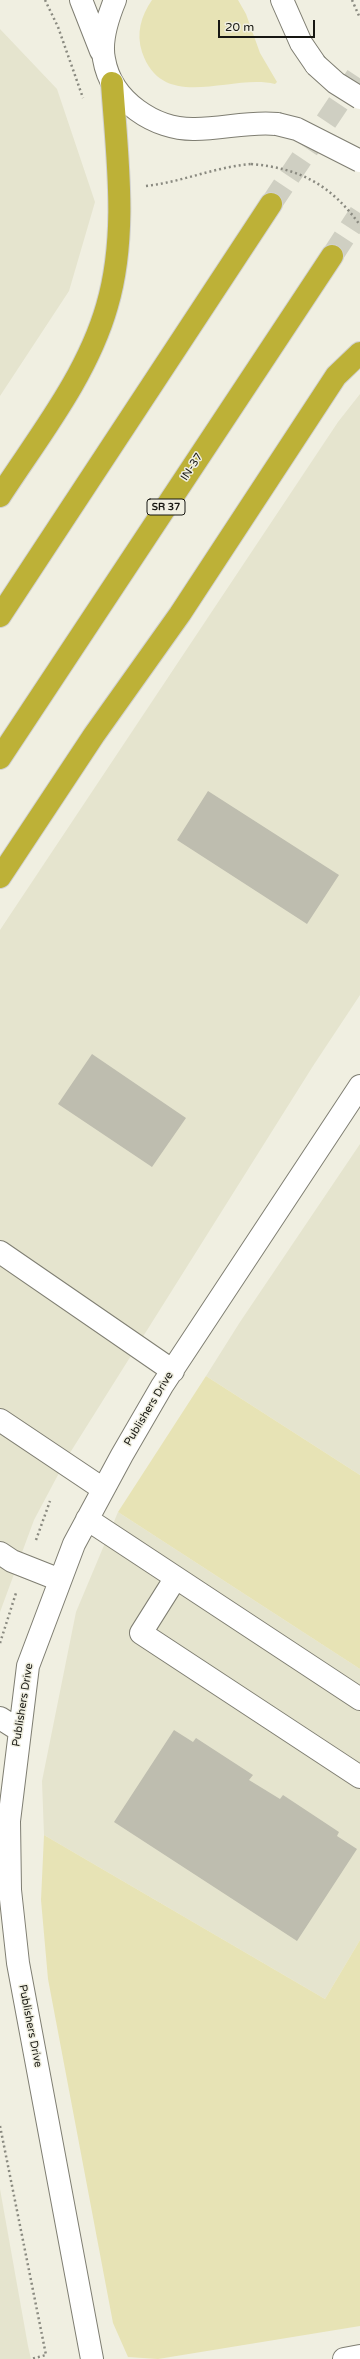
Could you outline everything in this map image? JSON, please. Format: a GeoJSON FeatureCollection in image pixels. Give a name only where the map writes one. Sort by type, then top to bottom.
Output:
{"type":"FeatureCollection","features":[{"type":"Feature","properties":{"kind":"highway"},"geometry":{"type":"LineString","coordinates":[[0,496],[80,372],[107,306],[116,264],[119,224],[119,188],[112,83]]}},
{"type":"Feature","properties":{"kind":"highway"},"geometry":{"type":"LineString","coordinates":[[0,616],[271,204]]}},
{"type":"Feature","properties":{"kind":"highway","name":"IN-37"},"geometry":{"type":"LineString","coordinates":[[0,758],[332,256]]}},
{"type":"Feature","properties":{"kind":"highway"},"geometry":{"type":"LineString","coordinates":[[0,877],[94,735],[180,614],[336,376],[360,353]]}},
{"type":"Feature","properties":{"kind":"street"},"geometry":{"type":"LineString","coordinates":[[82,0],[112,83],[139,112],[158,122],[173,127],[195,130],[247,123],[277,124],[297,129],[360,161]]}},
{"type":"Feature","properties":{"kind":"street"},"geometry":{"type":"LineString","coordinates":[[103,59],[104,37],[115,0]]}},
{"type":"Feature","properties":{"kind":"street"},"geometry":{"type":"LineString","coordinates":[[282,0],[301,43],[316,65],[336,84],[360,98]]}},
{"type":"Feature","properties":{"kind":"street","name":"Publishers Drive"},"geometry":{"type":"LineString","coordinates":[[92,2359],[17,1951],[10,1890],[9,1820],[28,1666],[60,1580],[86,1519],[103,1489],[173,1370],[360,1086]]}},
{"type":"Feature","properties":{"kind":"street"},"geometry":{"type":"LineString","coordinates":[[0,1252],[173,1370]]}},
{"type":"Feature","properties":{"kind":"street"},"geometry":{"type":"LineString","coordinates":[[0,1420],[103,1489]]}},
{"type":"Feature","properties":{"kind":"street"},"geometry":{"type":"LineString","coordinates":[[86,1519],[175,1579],[360,1699]]}},
{"type":"Feature","properties":{"kind":"street"},"geometry":{"type":"LineString","coordinates":[[0,1553],[12,1561],[60,1580]]}},
{"type":"Feature","properties":{"kind":"street"},"geometry":{"type":"LineString","coordinates":[[175,1579],[141,1632],[360,1777]]}},
{"type":"Feature","properties":{"kind":"street"},"geometry":{"type":"LineString","coordinates":[[0,1718],[19,1730]]}},
{"type":"Feature","properties":{"kind":"street"},"geometry":{"type":"LineString","coordinates":[[344,2359],[360,2356]]}},
{"type":"Feature","properties":{"kind":"path"},"geometry":{"type":"LineString","coordinates":[[45,0],[58,27],[86,106]]}},
{"type":"Feature","properties":{"kind":"path"},"geometry":{"type":"LineString","coordinates":[[352,0],[360,18]]}},
{"type":"Feature","properties":{"kind":"path"},"geometry":{"type":"LineString","coordinates":[[144,186],[180,180],[222,168],[251,164],[270,166],[288,170],[322,186],[341,201],[360,224]]}},
{"type":"Feature","properties":{"kind":"path"},"geometry":{"type":"LineString","coordinates":[[0,2126],[46,2355],[31,2359]]}},
{"type":"Feature","properties":{"kind":"shaded area"},"geometry":{"type":"Polygon","coordinates":[[[152,0],[238,0],[246,14],[260,53],[277,82],[275,84],[258,82],[200,87],[182,86],[165,82],[152,71],[140,45],[139,38],[142,18],[152,0]]]}},
{"type":"Feature","properties":{"kind":"shaded area"},"geometry":{"type":"Polygon","coordinates":[[[0,29],[57,89],[95,202],[69,291],[0,396],[0,29]]]}},
{"type":"Feature","properties":{"kind":"shaded area"},"geometry":{"type":"Polygon","coordinates":[[[360,394],[360,995],[313,1066],[68,1456],[34,1520],[0,1612],[0,930],[338,422],[360,394]]]}},
{"type":"Feature","properties":{"kind":"shaded area"},"geometry":{"type":"Polygon","coordinates":[[[360,1144],[360,1475],[206,1376],[240,1322],[360,1144]]]}},
{"type":"Feature","properties":{"kind":"shaded area"},"geometry":{"type":"Polygon","coordinates":[[[206,1376],[360,1475],[360,1669],[118,1512],[206,1376]]]}},
{"type":"Feature","properties":{"kind":"shaded area"},"geometry":{"type":"Polygon","coordinates":[[[118,1512],[360,1669],[360,1940],[325,1999],[44,1835],[42,1781],[76,1612],[118,1512]]]}},
{"type":"Feature","properties":{"kind":"shaded area"},"geometry":{"type":"Polygon","coordinates":[[[44,1835],[325,1999],[360,1940],[360,2326],[158,2359],[128,2357],[113,2323],[48,1979],[41,1900],[44,1835]]]}},
{"type":"Feature","properties":{"kind":"shaded area"},"geometry":{"type":"Polygon","coordinates":[[[0,2189],[28,2346],[31,2359],[0,2359],[0,2189]]]}},
{"type":"Feature","properties":{"kind":"building"},"geometry":{"type":"Polygon","coordinates":[[[208,791],[339,875],[307,924],[177,840],[208,791]]]}},
{"type":"Feature","properties":{"kind":"building"},"geometry":{"type":"Polygon","coordinates":[[[92,1054],[186,1118],[152,1167],[58,1104],[92,1054]]]}},
{"type":"Feature","properties":{"kind":"building"},"geometry":{"type":"Polygon","coordinates":[[[174,1730],[193,1742],[196,1738],[253,1775],[249,1780],[280,1799],[283,1795],[339,1832],[337,1836],[357,1849],[297,1941],[114,1822],[174,1730]]]}},
{"type":"Feature","properties":{"kind":"tunnel"},"geometry":{"type":"LineString","coordinates":[[271,204],[360,71]]}},
{"type":"Feature","properties":{"kind":"tunnel"},"geometry":{"type":"LineString","coordinates":[[332,256],[360,213]]}}]}
